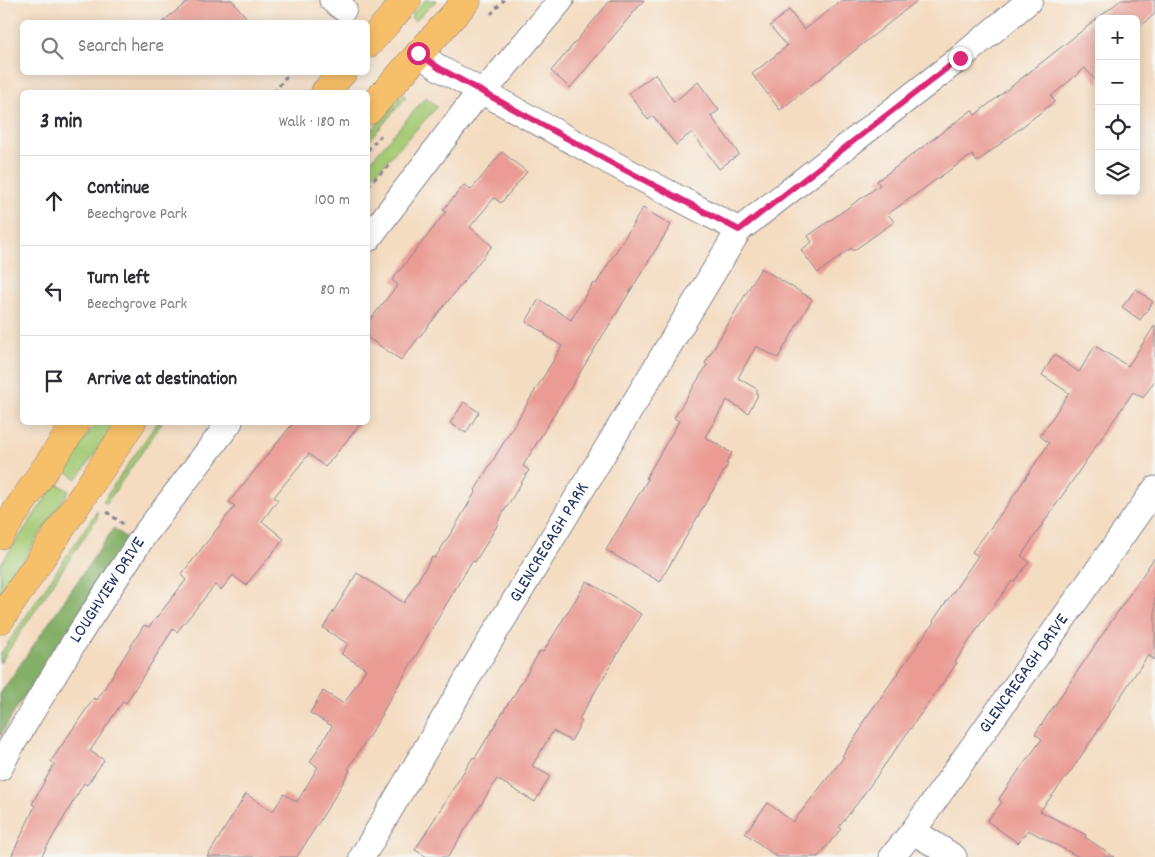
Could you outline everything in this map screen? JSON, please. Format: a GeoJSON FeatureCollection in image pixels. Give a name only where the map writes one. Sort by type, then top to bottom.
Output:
{"type":"FeatureCollection","features":[{"type":"Feature","properties":{"kind":"highway"},"geometry":{"type":"LineString","coordinates":[[407,0],[375,35],[418,53]]}},
{"type":"Feature","properties":{"kind":"highway"},"geometry":{"type":"LineString","coordinates":[[370,109],[467,0]]}},
{"type":"Feature","properties":{"kind":"highway"},"geometry":{"type":"LineString","coordinates":[[327,90],[340,75]]}},
{"type":"Feature","properties":{"kind":"highway"},"geometry":{"type":"LineString","coordinates":[[0,535],[75,425]]}},
{"type":"Feature","properties":{"kind":"highway"},"geometry":{"type":"LineString","coordinates":[[0,620],[130,425]]}},
{"type":"Feature","properties":{"kind":"street"},"geometry":{"type":"LineString","coordinates":[[370,236],[458,120],[494,81],[561,0]]}},
{"type":"Feature","properties":{"kind":"street"},"geometry":{"type":"LineString","coordinates":[[418,53],[439,68],[482,92],[739,230],[945,70],[1030,0]]}},
{"type":"Feature","properties":{"kind":"street","name":"GLENCREGAGH PARK"},"geometry":{"type":"LineString","coordinates":[[362,857],[470,674],[739,230]]}},
{"type":"Feature","properties":{"kind":"street","name":"LOUGHVIEW DRIVE"},"geometry":{"type":"LineString","coordinates":[[0,768],[10,748],[76,639],[142,538],[228,425]]}},
{"type":"Feature","properties":{"kind":"street","name":"GLENCREGAGH DRIVE"},"geometry":{"type":"LineString","coordinates":[[892,857],[913,831],[1155,489]]}},
{"type":"Feature","properties":{"kind":"street"},"geometry":{"type":"LineString","coordinates":[[913,831],[954,857]]}},
{"type":"Feature","properties":{"kind":"path"},"geometry":{"type":"LineString","coordinates":[[276,90],[288,75]]}},
{"type":"Feature","properties":{"kind":"path"},"geometry":{"type":"LineString","coordinates":[[370,183],[392,163]]}},
{"type":"Feature","properties":{"kind":"green space"},"geometry":{"type":"Polygon","coordinates":[[[425,0],[437,0],[415,21],[411,18],[413,13],[425,0]]]}},
{"type":"Feature","properties":{"kind":"green space"},"geometry":{"type":"Polygon","coordinates":[[[403,94],[406,97],[370,140],[370,133],[403,94]]]}},
{"type":"Feature","properties":{"kind":"green space"},"geometry":{"type":"Polygon","coordinates":[[[426,97],[437,107],[370,179],[370,162],[426,97]]]}},
{"type":"Feature","properties":{"kind":"green space"},"geometry":{"type":"Polygon","coordinates":[[[95,425],[116,425],[77,479],[62,469],[95,425]]]}},
{"type":"Feature","properties":{"kind":"green space"},"geometry":{"type":"Polygon","coordinates":[[[156,425],[161,425],[106,504],[103,501],[156,425]]]}},
{"type":"Feature","properties":{"kind":"green space"},"geometry":{"type":"Polygon","coordinates":[[[56,483],[69,491],[0,594],[0,565],[56,483]]]}},
{"type":"Feature","properties":{"kind":"green space"},"geometry":{"type":"Polygon","coordinates":[[[97,511],[97,518],[0,663],[0,655],[97,511]]]}},
{"type":"Feature","properties":{"kind":"green space"},"geometry":{"type":"Polygon","coordinates":[[[114,528],[129,541],[22,699],[0,736],[0,694],[114,528]]]}},
{"type":"Feature","properties":{"kind":"building"},"geometry":{"type":"Polygon","coordinates":[[[190,0],[232,0],[248,20],[165,20],[190,0]]]}},
{"type":"Feature","properties":{"kind":"building"},"geometry":{"type":"Polygon","coordinates":[[[611,0],[644,0],[570,88],[551,71],[611,0]]]}},
{"type":"Feature","properties":{"kind":"building"},"geometry":{"type":"Polygon","coordinates":[[[842,0],[918,0],[780,110],[752,74],[787,46],[770,26],[789,10],[804,30],[842,0]]]}},
{"type":"Feature","properties":{"kind":"building"},"geometry":{"type":"Polygon","coordinates":[[[1121,0],[1155,0],[1155,14],[1140,27],[1140,15],[1102,15],[1121,0]]]}},
{"type":"Feature","properties":{"kind":"building"},"geometry":{"type":"Polygon","coordinates":[[[1095,20],[1095,80],[1085,68],[1051,96],[1055,101],[977,162],[972,155],[954,167],[888,214],[894,222],[853,251],[851,248],[818,273],[801,250],[812,242],[808,236],[880,185],[877,181],[972,110],[975,115],[1095,20]]]}},
{"type":"Feature","properties":{"kind":"building"},"geometry":{"type":"Polygon","coordinates":[[[655,74],[674,102],[698,82],[719,110],[711,116],[739,154],[719,169],[692,132],[676,145],[653,116],[648,120],[629,93],[655,74]]]}},
{"type":"Feature","properties":{"kind":"building"},"geometry":{"type":"Polygon","coordinates":[[[502,152],[527,172],[501,203],[494,198],[470,227],[492,246],[401,360],[370,339],[370,320],[398,285],[392,280],[446,212],[443,210],[464,185],[471,190],[502,152]]]}},
{"type":"Feature","properties":{"kind":"building"},"geometry":{"type":"Polygon","coordinates":[[[643,208],[671,225],[523,466],[529,470],[498,524],[475,562],[472,561],[383,714],[348,769],[350,770],[334,798],[297,857],[207,857],[246,794],[273,811],[284,794],[297,802],[318,767],[310,762],[332,726],[310,713],[323,691],[344,704],[366,669],[341,654],[348,644],[323,628],[357,573],[404,603],[432,557],[435,558],[456,525],[562,346],[526,322],[539,299],[571,320],[593,283],[596,284],[643,208]]]}},
{"type":"Feature","properties":{"kind":"building"},"geometry":{"type":"Polygon","coordinates":[[[761,268],[812,299],[778,358],[756,346],[738,378],[757,389],[757,397],[748,413],[727,400],[705,437],[732,453],[726,463],[728,464],[660,582],[606,550],[648,479],[646,478],[679,421],[674,418],[707,365],[705,363],[761,268]]]}},
{"type":"Feature","properties":{"kind":"building"},"geometry":{"type":"Polygon","coordinates":[[[1136,289],[1153,302],[1140,320],[1122,307],[1136,289]]]}},
{"type":"Feature","properties":{"kind":"building"},"geometry":{"type":"Polygon","coordinates":[[[1155,325],[1155,380],[1143,398],[1133,392],[1021,556],[1029,562],[1014,582],[1012,581],[981,623],[955,662],[957,663],[839,827],[841,829],[818,857],[777,857],[745,833],[768,803],[793,822],[844,757],[842,756],[863,726],[861,725],[978,556],[972,552],[1006,507],[1049,443],[1040,436],[1069,393],[1042,375],[1054,355],[1079,372],[1095,346],[1128,366],[1155,325]]]}},
{"type":"Feature","properties":{"kind":"building"},"geometry":{"type":"Polygon","coordinates":[[[464,402],[479,412],[466,433],[450,423],[464,402]]]}},
{"type":"Feature","properties":{"kind":"building"},"geometry":{"type":"Polygon","coordinates":[[[292,425],[360,425],[325,467],[309,454],[274,497],[278,500],[262,521],[284,539],[246,585],[233,575],[221,590],[215,585],[177,632],[173,629],[126,703],[123,701],[90,751],[104,760],[87,785],[84,783],[41,857],[11,857],[35,806],[32,804],[54,764],[51,761],[94,698],[97,700],[144,625],[149,627],[186,580],[181,575],[235,506],[229,502],[292,425]]]}},
{"type":"Feature","properties":{"kind":"building"},"geometry":{"type":"Polygon","coordinates":[[[1155,557],[1155,660],[1148,655],[1071,771],[1040,811],[1086,835],[1085,837],[1114,857],[1079,857],[1028,830],[1018,843],[987,821],[1002,802],[999,799],[1042,739],[1035,734],[1155,557]]]}},
{"type":"Feature","properties":{"kind":"building"},"geometry":{"type":"Polygon","coordinates":[[[587,581],[641,614],[579,719],[582,721],[571,741],[553,731],[532,766],[550,776],[535,802],[497,779],[448,857],[427,857],[415,850],[473,757],[475,758],[540,651],[543,652],[587,581]]]}},
{"type":"Feature","properties":{"kind":"route"},"geometry":{"type":"LineString","coordinates":[[418,53],[439,68],[739,230],[960,58]]}}]}
